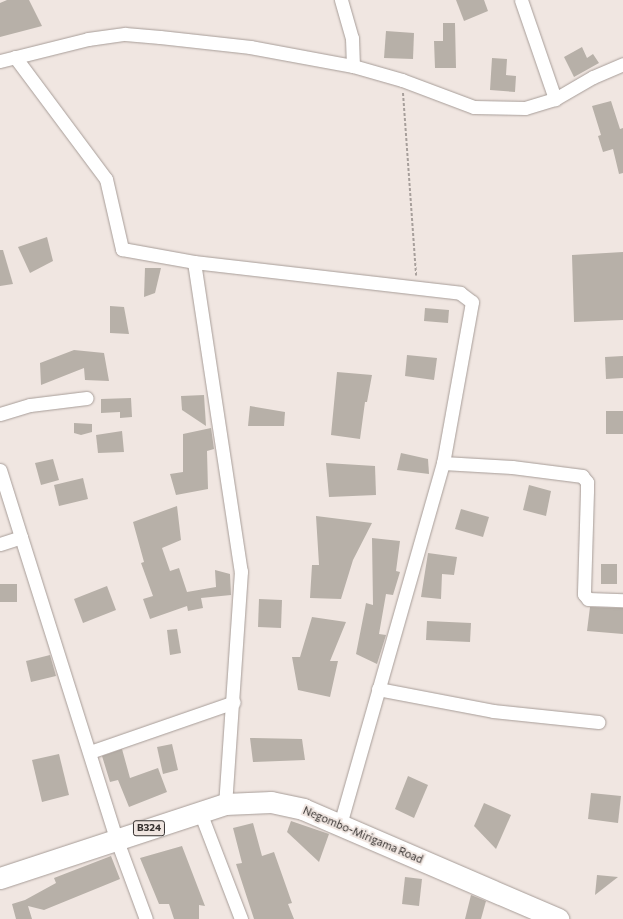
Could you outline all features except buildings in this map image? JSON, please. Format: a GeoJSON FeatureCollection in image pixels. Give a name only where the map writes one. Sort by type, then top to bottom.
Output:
{"type":"FeatureCollection","features":[{"type":"Feature","properties":{"kind":"main road","name":"Negombo-Mirigama Road"},"geometry":{"type":"LineString","coordinates":[[0,878],[116,838],[225,804],[271,802],[296,806],[549,917]]}},
{"type":"Feature","properties":{"kind":"street"},"geometry":{"type":"LineString","coordinates":[[341,0],[352,38],[353,66]]}},
{"type":"Feature","properties":{"kind":"street"},"geometry":{"type":"LineString","coordinates":[[521,0],[555,98]]}},
{"type":"Feature","properties":{"kind":"street"},"geometry":{"type":"LineString","coordinates":[[0,60],[88,39],[125,34],[250,47],[353,66],[402,80],[474,107],[525,108],[555,98],[593,77],[623,64]]}},
{"type":"Feature","properties":{"kind":"street"},"geometry":{"type":"LineString","coordinates":[[15,57],[106,178],[122,249],[194,262],[460,293],[472,302],[442,463],[340,825]]}},
{"type":"Feature","properties":{"kind":"street"},"geometry":{"type":"LineString","coordinates":[[194,262],[241,571],[234,702],[225,804]]}},
{"type":"Feature","properties":{"kind":"street"},"geometry":{"type":"LineString","coordinates":[[0,414],[30,405],[87,398]]}},
{"type":"Feature","properties":{"kind":"street"},"geometry":{"type":"LineString","coordinates":[[442,463],[512,467],[582,476],[587,482],[588,491],[584,594],[588,599],[623,600]]}},
{"type":"Feature","properties":{"kind":"street"},"geometry":{"type":"LineString","coordinates":[[0,470],[116,838],[146,919]]}},
{"type":"Feature","properties":{"kind":"street"},"geometry":{"type":"LineString","coordinates":[[0,544],[21,537]]}},
{"type":"Feature","properties":{"kind":"street"},"geometry":{"type":"LineString","coordinates":[[378,689],[493,711],[598,722]]}},
{"type":"Feature","properties":{"kind":"street"},"geometry":{"type":"LineString","coordinates":[[90,752],[234,702]]}},
{"type":"Feature","properties":{"kind":"street"},"geometry":{"type":"LineString","coordinates":[[200,812],[241,919]]}},
{"type":"Feature","properties":{"kind":"path"},"geometry":{"type":"LineString","coordinates":[[402,80],[417,288]]}}]}
